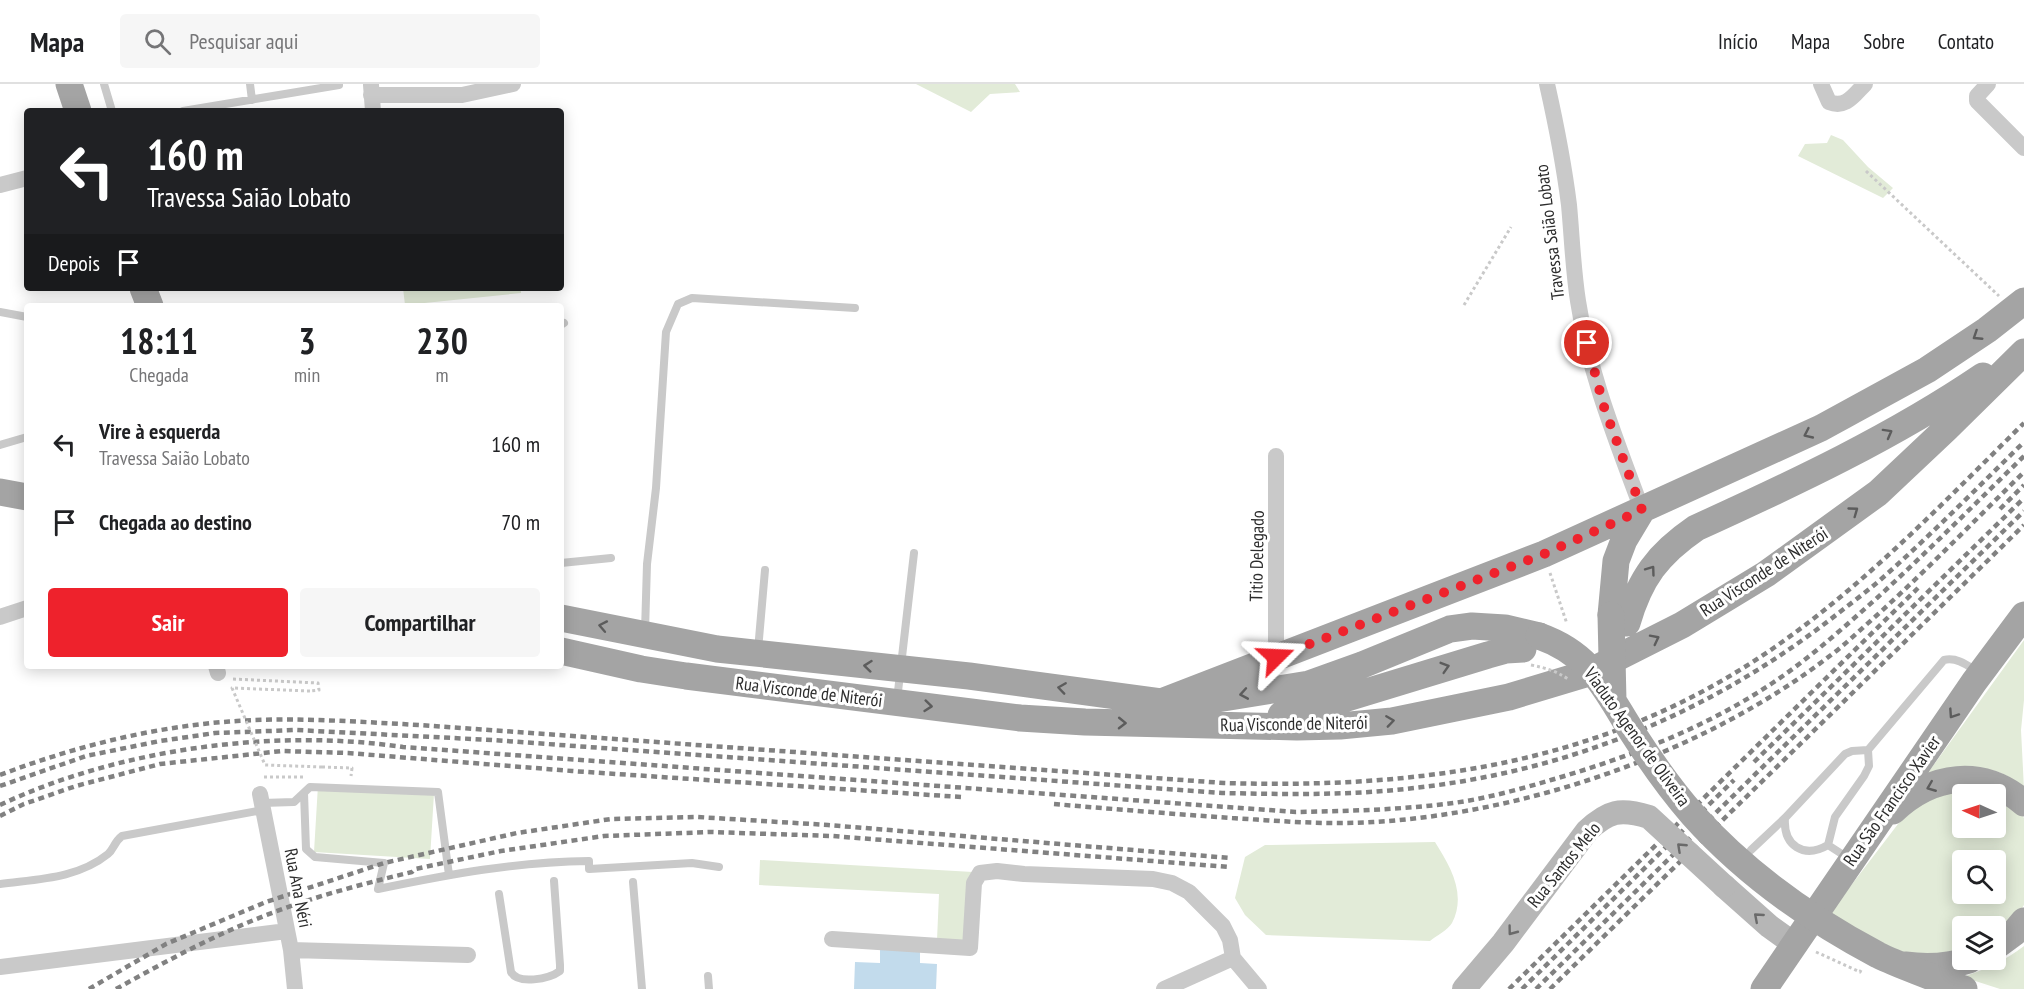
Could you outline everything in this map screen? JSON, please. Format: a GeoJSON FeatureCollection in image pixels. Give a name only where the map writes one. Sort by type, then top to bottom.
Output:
{"type":"FeatureCollection","features":[{"type":"Feature","properties":{"kind":"main road"},"geometry":{"type":"LineString","coordinates":[[69,84],[77,108]]}},
{"type":"Feature","properties":{"kind":"main road","name":"Rua Visconde de Niterói"},"geometry":{"type":"LineString","coordinates":[[564,619],[694,645],[969,676],[1161,702],[1544,554],[1821,428],[1927,370],[1987,330],[2019,305]]}},
{"type":"Feature","properties":{"kind":"main road"},"geometry":{"type":"LineString","coordinates":[[1618,719],[1622,652],[1633,601],[1643,580],[1674,543],[1696,528],[1852,454],[1946,401],[2024,350]]}},
{"type":"Feature","properties":{"kind":"main road","name":"Rua Visconde de Niterói"},"geometry":{"type":"LineString","coordinates":[[564,652],[641,669],[686,676],[1020,718],[1085,722],[1329,726],[1392,721],[1509,697],[1585,674],[1682,625],[1766,574],[1878,494],[2024,350]]}},
{"type":"Feature","properties":{"kind":"main road"},"geometry":{"type":"LineString","coordinates":[[0,492],[24,496]]}},
{"type":"Feature","properties":{"kind":"main road"},"geometry":{"type":"LineString","coordinates":[[1618,719],[1611,615],[1616,561],[1624,540],[1642,510]]}},
{"type":"Feature","properties":{"kind":"main road","name":"Rua São Francisco Xavier"},"geometry":{"type":"LineString","coordinates":[[1764,989],[1851,860],[2024,615]]}},
{"type":"Feature","properties":{"kind":"main road","name":"Viaduto Agenor de Oliveira"},"geometry":{"type":"LineString","coordinates":[[1161,702],[1211,700],[1309,684],[1450,629],[1472,626],[1505,628],[1559,643],[1581,659],[1603,684],[1618,719],[1649,772],[1695,828],[1775,895],[1859,960],[1871,955],[1895,964],[1921,967],[1952,965]]}},
{"type":"Feature","properties":{"kind":"main road"},"geometry":{"type":"LineString","coordinates":[[641,669],[645,634]]}},
{"type":"Feature","properties":{"kind":"main road"},"geometry":{"type":"LineString","coordinates":[[686,676],[694,645]]}},
{"type":"Feature","properties":{"kind":"main road","name":"Viaduto Agenor de Oliveira"},"geometry":{"type":"LineString","coordinates":[[1227,725],[1314,708],[1506,650],[1529,659],[1548,652],[1567,664],[1618,719],[1694,815],[1720,843],[1773,889],[1879,955],[1964,989]]}},
{"type":"Feature","properties":{"kind":"main road"},"geometry":{"type":"LineString","coordinates":[[1873,830],[1899,806],[1924,789],[1962,778],[1978,779],[1994,784],[2024,803]]}},
{"type":"Feature","properties":{"kind":"main road","name":"Rua Santos Melo"},"geometry":{"type":"LineString","coordinates":[[1464,989],[1503,943],[1587,831],[1602,817],[1617,812],[1649,817],[1769,926],[1794,944]]}},
{"type":"Feature","properties":{"kind":"main road"},"geometry":{"type":"LineString","coordinates":[[2006,939],[2024,921]]}},
{"type":"Feature","properties":{"kind":"street"},"geometry":{"type":"LineString","coordinates":[[372,97],[462,95],[513,84]]}},
{"type":"Feature","properties":{"kind":"street","name":"Travessa Saião Lobato"},"geometry":{"type":"LineString","coordinates":[[1547,84],[1569,205],[1578,302],[1604,407],[1642,510]]}},
{"type":"Feature","properties":{"kind":"street"},"geometry":{"type":"LineString","coordinates":[[1821,84],[1829,102],[1837,106],[1843,104],[1866,84]]}},
{"type":"Feature","properties":{"kind":"street"},"geometry":{"type":"LineString","coordinates":[[1988,84],[1977,96],[1977,102],[2024,148]]}},
{"type":"Feature","properties":{"kind":"street"},"geometry":{"type":"LineString","coordinates":[[0,185],[24,179]]}},
{"type":"Feature","properties":{"kind":"street","name":"Titio Delegado"},"geometry":{"type":"LineString","coordinates":[[1276,456],[1276,657]]}},
{"type":"Feature","properties":{"kind":"street"},"geometry":{"type":"LineString","coordinates":[[0,617],[24,609]]}},
{"type":"Feature","properties":{"kind":"street","name":"Rua Ana Néri"},"geometry":{"type":"LineString","coordinates":[[262,802],[291,950],[296,989]]}},
{"type":"Feature","properties":{"kind":"street"},"geometry":{"type":"LineString","coordinates":[[832,939],[970,948],[974,883],[980,873],[997,871],[1153,879],[1172,883],[1189,892],[1223,926],[1230,940],[1233,958],[1259,989]]}},
{"type":"Feature","properties":{"kind":"street"},"geometry":{"type":"LineString","coordinates":[[0,967],[287,931]]}},
{"type":"Feature","properties":{"kind":"street"},"geometry":{"type":"LineString","coordinates":[[291,950],[468,955]]}},
{"type":"Feature","properties":{"kind":"street"},"geometry":{"type":"LineString","coordinates":[[1164,989],[1233,958]]}},
{"type":"Feature","properties":{"kind":"lane"},"geometry":{"type":"LineString","coordinates":[[104,84],[111,108]]}},
{"type":"Feature","properties":{"kind":"lane"},"geometry":{"type":"LineString","coordinates":[[250,84],[252,100]]}},
{"type":"Feature","properties":{"kind":"lane"},"geometry":{"type":"LineString","coordinates":[[202,108],[339,85]]}},
{"type":"Feature","properties":{"kind":"lane"},"geometry":{"type":"LineString","coordinates":[[645,634],[647,564],[656,488],[666,332],[678,304],[692,298],[855,308]]}},
{"type":"Feature","properties":{"kind":"lane"},"geometry":{"type":"LineString","coordinates":[[0,312],[24,316]]}},
{"type":"Feature","properties":{"kind":"lane"},"geometry":{"type":"LineString","coordinates":[[0,446],[24,438]]}},
{"type":"Feature","properties":{"kind":"lane"},"geometry":{"type":"LineString","coordinates":[[897,703],[914,553]]}},
{"type":"Feature","properties":{"kind":"lane"},"geometry":{"type":"LineString","coordinates":[[564,563],[611,558]]}},
{"type":"Feature","properties":{"kind":"lane"},"geometry":{"type":"LineString","coordinates":[[757,653],[765,570]]}},
{"type":"Feature","properties":{"kind":"lane"},"geometry":{"type":"LineString","coordinates":[[1785,818],[1784,829],[1787,838],[1800,849],[1817,852],[1828,845],[1835,818],[1869,766],[1868,750],[1944,660],[1951,658],[1961,661],[1981,674]]}},
{"type":"Feature","properties":{"kind":"lane"},"geometry":{"type":"LineString","coordinates":[[1751,850],[1785,818],[1845,754],[1868,750]]}},
{"type":"Feature","properties":{"kind":"lane"},"geometry":{"type":"LineString","coordinates":[[0,884],[69,875],[106,855],[112,850],[114,842],[122,836],[262,802],[294,802],[310,787],[438,792],[449,874]]}},
{"type":"Feature","properties":{"kind":"lane"},"geometry":{"type":"LineString","coordinates":[[304,794],[306,849],[315,857],[384,863],[378,889],[449,874],[545,862],[589,861],[589,869],[692,863],[718,867]]}},
{"type":"Feature","properties":{"kind":"lane"},"geometry":{"type":"LineString","coordinates":[[1828,845],[1851,860]]}},
{"type":"Feature","properties":{"kind":"lane"},"geometry":{"type":"LineString","coordinates":[[499,894],[511,972],[514,977],[534,979],[555,975],[560,971],[554,881]]}},
{"type":"Feature","properties":{"kind":"lane"},"geometry":{"type":"LineString","coordinates":[[633,882],[642,989]]}},
{"type":"Feature","properties":{"kind":"lane"},"geometry":{"type":"LineString","coordinates":[[708,976],[709,989]]}},
{"type":"Feature","properties":{"kind":"lane"},"geometry":{"type":"LineString","coordinates":[[534,979],[534,989]]}},
{"type":"Feature","properties":{"kind":"path"},"geometry":{"type":"LineString","coordinates":[[1866,171],[2019,305]]}},
{"type":"Feature","properties":{"kind":"path"},"geometry":{"type":"LineString","coordinates":[[1464,305],[1511,227]]}},
{"type":"Feature","properties":{"kind":"path"},"geometry":{"type":"LineString","coordinates":[[1544,554],[1570,633]]}},
{"type":"Feature","properties":{"kind":"path"},"geometry":{"type":"LineString","coordinates":[[217,669],[225,679],[318,682],[319,690],[310,691],[232,688],[265,765],[322,767]]}},
{"type":"Feature","properties":{"kind":"path"},"geometry":{"type":"LineString","coordinates":[[1831,958],[1859,960]]}},
{"type":"Feature","properties":{"kind":"green space"},"geometry":{"type":"Polygon","coordinates":[[[916,84],[1015,84],[1020,92],[990,94],[971,112],[916,84]]]}},
{"type":"Feature","properties":{"kind":"green space"},"geometry":{"type":"Polygon","coordinates":[[[1831,135],[1843,140],[1868,167],[1893,188],[1883,198],[1798,156],[1805,144],[1827,143],[1831,135]]]}},
{"type":"Feature","properties":{"kind":"green space"},"geometry":{"type":"Polygon","coordinates":[[[403,291],[521,291],[521,293],[424,303],[405,303],[403,291]]]}},
{"type":"Feature","properties":{"kind":"green space"},"geometry":{"type":"Polygon","coordinates":[[[2024,640],[2024,700],[2021,730],[2024,789],[2013,779],[1989,770],[1965,770],[1925,777],[2024,640]]]}},
{"type":"Feature","properties":{"kind":"green space"},"geometry":{"type":"Polygon","coordinates":[[[318,785],[434,793],[430,859],[314,852],[318,785]]]}},
{"type":"Feature","properties":{"kind":"green space"},"geometry":{"type":"Polygon","coordinates":[[[1947,790],[1952,791],[1952,838],[2006,838],[2006,802],[2020,812],[2024,818],[2024,905],[2015,918],[2006,926],[2006,916],[1952,916],[1952,954],[1907,958],[1830,913],[1898,824],[1925,800],[1947,790]]]}},
{"type":"Feature","properties":{"kind":"green space"},"geometry":{"type":"Polygon","coordinates":[[[1435,842],[1455,881],[1458,901],[1452,923],[1430,941],[1266,935],[1245,915],[1235,898],[1245,857],[1265,845],[1435,842]]]}},
{"type":"Feature","properties":{"kind":"green space"},"geometry":{"type":"Polygon","coordinates":[[[760,860],[973,872],[969,942],[937,940],[939,894],[759,885],[760,860]]]}},
{"type":"Feature","properties":{"kind":"green space"},"geometry":{"type":"Polygon","coordinates":[[[2024,946],[2024,989],[2000,989],[1963,977],[1980,970],[2006,970],[2006,958],[2024,946]]]}},
{"type":"Feature","properties":{"kind":"water"},"geometry":{"type":"Polygon","coordinates":[[[880,947],[920,948],[920,963],[937,964],[936,989],[854,989],[855,962],[880,963],[880,947]]]}},
{"type":"Feature","properties":{"kind":"railway"},"geometry":{"type":"LineString","coordinates":[[0,775],[87,746],[176,727],[237,721],[283,720],[420,725],[1224,783],[1298,784],[1370,781],[1441,773],[1511,761],[1579,743],[1646,718],[1711,687],[1775,647],[1842,596],[1873,569],[2024,423]]}},
{"type":"Feature","properties":{"kind":"railway"},"geometry":{"type":"LineString","coordinates":[[0,786],[86,756],[160,741],[215,733],[296,730],[492,740],[1222,793],[1351,793],[1433,786],[1496,775],[1557,760],[1616,740],[1673,716],[1729,687],[1783,653],[1874,585],[2024,442]]}},
{"type":"Feature","properties":{"kind":"railway"},"geometry":{"type":"LineString","coordinates":[[0,805],[46,786],[145,757],[250,742],[302,740],[1296,812],[1408,808],[1472,800],[1551,780],[1637,752],[1692,728],[1746,700],[1826,643],[1877,598],[2024,456]]}},
{"type":"Feature","properties":{"kind":"railway"},"geometry":{"type":"LineString","coordinates":[[1054,804],[1285,821],[1373,822],[1433,816],[1493,806],[1554,791],[1614,771],[1673,748],[1729,720],[1782,689],[1831,655],[1914,581],[2024,472]]}},
{"type":"Feature","properties":{"kind":"railway"},"geometry":{"type":"LineString","coordinates":[[2000,509],[2024,485]]}},
{"type":"Feature","properties":{"kind":"railway"},"geometry":{"type":"LineString","coordinates":[[1754,762],[2024,498]]}},
{"type":"Feature","properties":{"kind":"railway"},"geometry":{"type":"LineString","coordinates":[[1536,989],[2024,511]]}},
{"type":"Feature","properties":{"kind":"railway"},"geometry":{"type":"LineString","coordinates":[[1550,989],[2024,525]]}},
{"type":"Feature","properties":{"kind":"railway"},"geometry":{"type":"LineString","coordinates":[[1509,989],[1918,588]]}},
{"type":"Feature","properties":{"kind":"railway"},"geometry":{"type":"LineString","coordinates":[[0,816],[24,804],[76,786],[160,764],[282,751],[348,753],[572,771],[961,797]]}},
{"type":"Feature","properties":{"kind":"railway"},"geometry":{"type":"LineString","coordinates":[[1522,989],[1734,780]]}},
{"type":"Feature","properties":{"kind":"railway"},"geometry":{"type":"LineString","coordinates":[[89,989],[166,944],[266,902],[384,863],[517,833],[611,819],[698,817],[828,825],[1230,858]]}},
{"type":"Feature","properties":{"kind":"railway"},"geometry":{"type":"LineString","coordinates":[[116,989],[236,927],[312,899],[412,872],[415,869],[501,851],[604,836],[710,832],[832,836],[1229,867]]}},
{"type":"Feature","properties":{"kind":"route"},"geometry":{"type":"LineString","coordinates":[[1276,657],[1544,554],[1642,510],[1604,407],[1587,343]]}}]}
